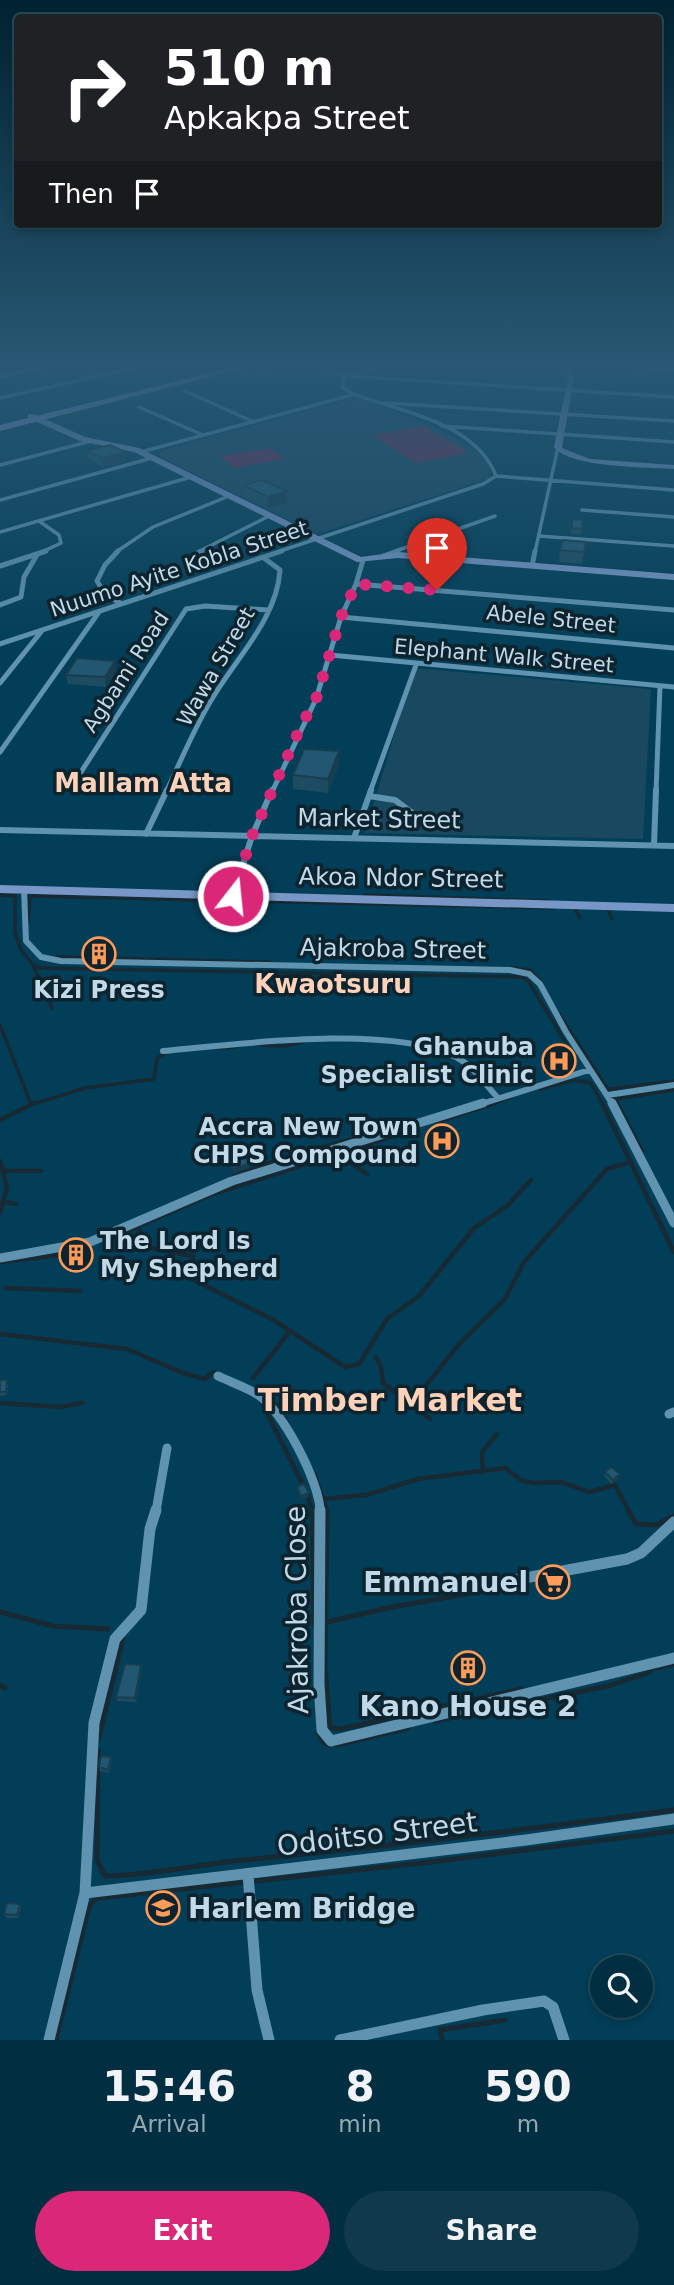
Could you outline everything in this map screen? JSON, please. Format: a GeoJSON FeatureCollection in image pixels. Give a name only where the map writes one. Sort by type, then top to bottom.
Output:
{"type":"FeatureCollection","features":[{"type":"Feature","properties":{"kind":"street"},"geometry":{"type":"LineString","coordinates":[[0,500],[137,462]]}},
{"type":"Feature","properties":{"kind":"street"},"geometry":{"type":"LineString","coordinates":[[161,462],[363,560],[382,556],[495,516]]}},
{"type":"Feature","properties":{"kind":"street"},"geometry":{"type":"LineString","coordinates":[[492,462],[496,476],[674,490]]}},
{"type":"Feature","properties":{"kind":"street"},"geometry":{"type":"LineString","coordinates":[[532,566],[556,462]]}},
{"type":"Feature","properties":{"kind":"street"},"geometry":{"type":"LineString","coordinates":[[617,462],[674,467]]}},
{"type":"Feature","properties":{"kind":"street","name":"Nuumo Ayite Kobla Street"},"geometry":{"type":"LineString","coordinates":[[0,644],[318,540],[483,484],[496,476]]}},
{"type":"Feature","properties":{"kind":"street"},"geometry":{"type":"LineString","coordinates":[[0,532],[191,477]]}},
{"type":"Feature","properties":{"kind":"street"},"geometry":{"type":"LineString","coordinates":[[120,603],[105,594],[97,581],[110,558],[169,520],[229,496]]}},
{"type":"Feature","properties":{"kind":"street"},"geometry":{"type":"LineString","coordinates":[[582,510],[674,517]]}},
{"type":"Feature","properties":{"kind":"street"},"geometry":{"type":"LineString","coordinates":[[193,555],[269,516]]}},
{"type":"Feature","properties":{"kind":"street"},"geometry":{"type":"LineString","coordinates":[[0,566],[57,546],[62,540],[39,521]]}},
{"type":"Feature","properties":{"kind":"street"},"geometry":{"type":"LineString","coordinates":[[539,536],[674,546]]}},
{"type":"Feature","properties":{"kind":"street"},"geometry":{"type":"LineString","coordinates":[[0,605],[20,597],[24,577],[37,555]]}},
{"type":"Feature","properties":{"kind":"street"},"geometry":{"type":"LineString","coordinates":[[382,556],[398,555],[674,577]]}},
{"type":"Feature","properties":{"kind":"street","name":"Wawa Street"},"geometry":{"type":"LineString","coordinates":[[146,834],[211,701],[249,646],[279,585],[280,570],[264,558]]}},
{"type":"Feature","properties":{"kind":"street"},"geometry":{"type":"LineString","coordinates":[[233,896],[252,836],[301,726],[316,699],[341,617],[356,584],[363,560]]}},
{"type":"Feature","properties":{"kind":"street"},"geometry":{"type":"LineString","coordinates":[[356,584],[674,610]]}},
{"type":"Feature","properties":{"kind":"street","name":"Agbami Road"},"geometry":{"type":"LineString","coordinates":[[72,786],[186,609],[205,606],[268,610]]}},
{"type":"Feature","properties":{"kind":"street"},"geometry":{"type":"LineString","coordinates":[[0,752],[99,611]]}},
{"type":"Feature","properties":{"kind":"street","name":"Abele Street"},"geometry":{"type":"LineString","coordinates":[[341,617],[674,648]]}},
{"type":"Feature","properties":{"kind":"street"},"geometry":{"type":"LineString","coordinates":[[0,683],[42,631]]}},
{"type":"Feature","properties":{"kind":"street","name":"Elephant Walk Street"},"geometry":{"type":"LineString","coordinates":[[330,655],[674,687]]}},
{"type":"Feature","properties":{"kind":"street"},"geometry":{"type":"LineString","coordinates":[[354,838],[416,665]]}},
{"type":"Feature","properties":{"kind":"street"},"geometry":{"type":"LineString","coordinates":[[654,845],[660,686]]}},
{"type":"Feature","properties":{"kind":"street"},"geometry":{"type":"LineString","coordinates":[[369,796],[395,800],[415,815]]}},
{"type":"Feature","properties":{"kind":"street","name":"Market Street"},"geometry":{"type":"LineString","coordinates":[[0,830],[674,846]]}},
{"type":"Feature","properties":{"kind":"street","name":"Akoa Ndor Street"},"geometry":{"type":"LineString","coordinates":[[0,889],[674,908]]}},
{"type":"Feature","properties":{"kind":"street","name":"Ajakroba Street"},"geometry":{"type":"LineString","coordinates":[[24,890],[26,941],[41,957],[61,961],[521,971],[540,984],[589,1070],[608,1096],[674,1223]]}},
{"type":"Feature","properties":{"kind":"street"},"geometry":{"type":"LineString","coordinates":[[163,1051],[254,1042],[336,1040],[430,1047],[456,1057],[473,1070],[498,1098]]}},
{"type":"Feature","properties":{"kind":"street"},"geometry":{"type":"LineString","coordinates":[[0,1258],[90,1241],[232,1181],[589,1070]]}},
{"type":"Feature","properties":{"kind":"street"},"geometry":{"type":"LineString","coordinates":[[608,1096],[674,1085]]}},
{"type":"Feature","properties":{"kind":"street","name":"Ajakroba Close"},"geometry":{"type":"LineString","coordinates":[[218,1376],[259,1395],[276,1413],[299,1452],[320,1500],[319,1684],[322,1730],[331,1741],[674,1658]]}},
{"type":"Feature","properties":{"kind":"street"},"geometry":{"type":"LineString","coordinates":[[49,2040],[85,1893],[94,1723],[116,1639],[141,1610],[150,1529],[156,1511],[167,1448]]}},
{"type":"Feature","properties":{"kind":"street"},"geometry":{"type":"LineString","coordinates":[[498,1583],[626,1559],[641,1553],[674,1522]]}},
{"type":"Feature","properties":{"kind":"street","name":"Odoitso Street"},"geometry":{"type":"LineString","coordinates":[[85,1893],[674,1819]]}},
{"type":"Feature","properties":{"kind":"street"},"geometry":{"type":"LineString","coordinates":[[248,1874],[257,1990],[269,2040]]}},
{"type":"Feature","properties":{"kind":"street"},"geometry":{"type":"LineString","coordinates":[[340,2040],[483,2010],[544,2001],[553,2007],[564,2040]]}},
{"type":"Feature","properties":{"kind":"shaded area"},"geometry":{"type":"Polygon","coordinates":[[[171,462],[488,463],[491,472],[488,479],[317,534],[171,462]]]}},
{"type":"Feature","properties":{"kind":"shaded area"},"geometry":{"type":"Polygon","coordinates":[[[227,462],[267,462],[234,468],[227,462]]]}},
{"type":"Feature","properties":{"kind":"shaded area"},"geometry":{"type":"Polygon","coordinates":[[[414,668],[651,689],[643,839],[365,833],[414,668]]]}},
{"type":"Feature","properties":{"kind":"building"},"geometry":{"type":"Polygon","coordinates":[[[262,480],[287,491],[268,497],[244,485],[262,480]]]}},
{"type":"Feature","properties":{"kind":"building"},"geometry":{"type":"Polygon","coordinates":[[[572,519],[583,520],[582,529],[572,528],[572,519]]]}},
{"type":"Feature","properties":{"kind":"building"},"geometry":{"type":"Polygon","coordinates":[[[563,540],[586,542],[584,552],[560,550],[563,540]]]}},
{"type":"Feature","properties":{"kind":"building"},"geometry":{"type":"Polygon","coordinates":[[[77,658],[115,661],[105,677],[66,675],[77,658]]]}},
{"type":"Feature","properties":{"kind":"building"},"geometry":{"type":"Polygon","coordinates":[[[304,749],[339,751],[328,779],[293,775],[304,749]]]}},
{"type":"Feature","properties":{"kind":"building"},"geometry":{"type":"Polygon","coordinates":[[[566,1044],[577,1056],[554,1063],[543,1051],[566,1044]]]}},
{"type":"Feature","properties":{"kind":"building"},"geometry":{"type":"Polygon","coordinates":[[[246,1145],[249,1164],[233,1169],[229,1164],[227,1147],[246,1145]]]}},
{"type":"Feature","properties":{"kind":"building"},"geometry":{"type":"Polygon","coordinates":[[[0,1380],[7,1380],[6,1392],[0,1392],[0,1380]]]}},
{"type":"Feature","properties":{"kind":"building"},"geometry":{"type":"Polygon","coordinates":[[[611,1467],[620,1474],[613,1480],[605,1472],[611,1467]]]}},
{"type":"Feature","properties":{"kind":"building"},"geometry":{"type":"Polygon","coordinates":[[[304,1484],[309,1493],[301,1496],[297,1487],[304,1484]]]}},
{"type":"Feature","properties":{"kind":"building","name":"Kano House 2"},"geometry":{"type":"Polygon","coordinates":[[[474,1655],[477,1672],[462,1673],[459,1656],[474,1655]]]}},
{"type":"Feature","properties":{"kind":"building"},"geometry":{"type":"Polygon","coordinates":[[[125,1664],[141,1665],[135,1698],[116,1697],[125,1664]]]}},
{"type":"Feature","properties":{"kind":"building"},"geometry":{"type":"Polygon","coordinates":[[[101,1756],[111,1757],[108,1770],[99,1767],[101,1756]]]}},
{"type":"Feature","properties":{"kind":"building"},"geometry":{"type":"Polygon","coordinates":[[[7,1903],[20,1904],[17,1915],[4,1914],[7,1903]]]}},
{"type":"Feature","properties":{"kind":"waterway"},"geometry":{"type":"LineString","coordinates":[[0,895],[15,896],[15,932],[21,950],[33,965]]}},
{"type":"Feature","properties":{"kind":"waterway"},"geometry":{"type":"LineString","coordinates":[[365,895],[549,901]]}},
{"type":"Feature","properties":{"kind":"waterway"},"geometry":{"type":"LineString","coordinates":[[28,921],[30,896],[553,908]]}},
{"type":"Feature","properties":{"kind":"waterway"},"geometry":{"type":"LineString","coordinates":[[575,909],[580,918]]}},
{"type":"Feature","properties":{"kind":"waterway"},"geometry":{"type":"LineString","coordinates":[[608,909],[612,919]]}},
{"type":"Feature","properties":{"kind":"waterway"},"geometry":{"type":"LineString","coordinates":[[57,957],[270,962]]}},
{"type":"Feature","properties":{"kind":"waterway"},"geometry":{"type":"LineString","coordinates":[[33,965],[41,968],[523,977],[529,982],[567,1045]]}},
{"type":"Feature","properties":{"kind":"waterway"},"geometry":{"type":"LineString","coordinates":[[33,965],[52,1008]]}},
{"type":"Feature","properties":{"kind":"waterway"},"geometry":{"type":"LineString","coordinates":[[512,968],[530,970],[542,983]]}},
{"type":"Feature","properties":{"kind":"waterway"},"geometry":{"type":"LineString","coordinates":[[559,1014],[618,1105]]}},
{"type":"Feature","properties":{"kind":"waterway"},"geometry":{"type":"LineString","coordinates":[[0,1025],[31,1104]]}},
{"type":"Feature","properties":{"kind":"waterway"},"geometry":{"type":"LineString","coordinates":[[261,1045],[285,1046],[302,1042]]}},
{"type":"Feature","properties":{"kind":"waterway"},"geometry":{"type":"LineString","coordinates":[[219,1048],[236,1047]]}},
{"type":"Feature","properties":{"kind":"waterway"},"geometry":{"type":"LineString","coordinates":[[32,1104],[85,1088],[154,1079],[157,1058],[166,1053]]}},
{"type":"Feature","properties":{"kind":"waterway"},"geometry":{"type":"LineString","coordinates":[[540,1089],[574,1080],[591,1083],[603,1104]]}},
{"type":"Feature","properties":{"kind":"waterway"},"geometry":{"type":"LineString","coordinates":[[610,1089],[674,1081]]}},
{"type":"Feature","properties":{"kind":"waterway"},"geometry":{"type":"LineString","coordinates":[[616,1099],[674,1090]]}},
{"type":"Feature","properties":{"kind":"waterway"},"geometry":{"type":"LineString","coordinates":[[489,1105],[512,1097]]}},
{"type":"Feature","properties":{"kind":"waterway"},"geometry":{"type":"LineString","coordinates":[[437,1122],[494,1103]]}},
{"type":"Feature","properties":{"kind":"waterway"},"geometry":{"type":"LineString","coordinates":[[617,1103],[642,1151]]}},
{"type":"Feature","properties":{"kind":"waterway"},"geometry":{"type":"LineString","coordinates":[[0,1120],[32,1104]]}},
{"type":"Feature","properties":{"kind":"waterway"},"geometry":{"type":"LineString","coordinates":[[603,1104],[631,1162]]}},
{"type":"Feature","properties":{"kind":"waterway"},"geometry":{"type":"LineString","coordinates":[[104,1241],[213,1194],[406,1132]]}},
{"type":"Feature","properties":{"kind":"waterway"},"geometry":{"type":"LineString","coordinates":[[232,1177],[283,1158],[357,1138]]}},
{"type":"Feature","properties":{"kind":"waterway"},"geometry":{"type":"LineString","coordinates":[[339,1155],[367,1174]]}},
{"type":"Feature","properties":{"kind":"waterway"},"geometry":{"type":"LineString","coordinates":[[0,1161],[7,1187],[0,1213]]}},
{"type":"Feature","properties":{"kind":"waterway"},"geometry":{"type":"LineString","coordinates":[[412,1403],[460,1343],[505,1299],[524,1262],[607,1169],[631,1162]]}},
{"type":"Feature","properties":{"kind":"waterway"},"geometry":{"type":"LineString","coordinates":[[631,1162],[674,1252]]}},
{"type":"Feature","properties":{"kind":"waterway"},"geometry":{"type":"LineString","coordinates":[[5,1171],[41,1171]]}},
{"type":"Feature","properties":{"kind":"waterway"},"geometry":{"type":"LineString","coordinates":[[139,1227],[141,1246],[193,1256],[190,1277],[194,1280],[272,1319],[345,1367],[359,1364],[387,1319],[419,1296],[474,1228],[507,1206],[531,1180]]}},
{"type":"Feature","properties":{"kind":"waterway"},"geometry":{"type":"LineString","coordinates":[[4,1202],[16,1204]]}},
{"type":"Feature","properties":{"kind":"waterway"},"geometry":{"type":"LineString","coordinates":[[0,1262],[67,1254],[90,1246]]}},
{"type":"Feature","properties":{"kind":"waterway"},"geometry":{"type":"LineString","coordinates":[[5,1288],[80,1291]]}},
{"type":"Feature","properties":{"kind":"waterway"},"geometry":{"type":"LineString","coordinates":[[253,1378],[290,1331]]}},
{"type":"Feature","properties":{"kind":"waterway"},"geometry":{"type":"LineString","coordinates":[[0,1334],[127,1349],[183,1373],[205,1379],[213,1372],[218,1374]]}},
{"type":"Feature","properties":{"kind":"waterway"},"geometry":{"type":"LineString","coordinates":[[376,1357],[381,1367],[383,1383],[430,1419]]}},
{"type":"Feature","properties":{"kind":"waterway"},"geometry":{"type":"LineString","coordinates":[[261,1401],[304,1487]]}},
{"type":"Feature","properties":{"kind":"waterway"},"geometry":{"type":"LineString","coordinates":[[0,1403],[60,1407],[82,1403]]}},
{"type":"Feature","properties":{"kind":"waterway"},"geometry":{"type":"LineString","coordinates":[[276,1404],[285,1420]]}},
{"type":"Feature","properties":{"kind":"waterway"},"geometry":{"type":"LineString","coordinates":[[483,1471],[482,1452],[497,1434]]}},
{"type":"Feature","properties":{"kind":"waterway"},"geometry":{"type":"LineString","coordinates":[[483,1471],[505,1468],[521,1480],[533,1483],[561,1482],[589,1492],[615,1485],[629,1511]]}},
{"type":"Feature","properties":{"kind":"waterway"},"geometry":{"type":"LineString","coordinates":[[324,1499],[366,1495],[418,1479],[483,1471]]}},
{"type":"Feature","properties":{"kind":"waterway"},"geometry":{"type":"LineString","coordinates":[[314,1473],[327,1511]]}},
{"type":"Feature","properties":{"kind":"waterway"},"geometry":{"type":"LineString","coordinates":[[307,1494],[312,1511]]}},
{"type":"Feature","properties":{"kind":"waterway"},"geometry":{"type":"LineString","coordinates":[[312,1510],[314,1625]]}},
{"type":"Feature","properties":{"kind":"waterway"},"geometry":{"type":"LineString","coordinates":[[628,1510],[636,1524],[656,1525],[674,1516]]}},
{"type":"Feature","properties":{"kind":"waterway"},"geometry":{"type":"LineString","coordinates":[[327,1511],[325,1666],[330,1727],[341,1729],[522,1689]]}},
{"type":"Feature","properties":{"kind":"waterway"},"geometry":{"type":"LineString","coordinates":[[327,1622],[392,1607],[501,1588]]}},
{"type":"Feature","properties":{"kind":"waterway"},"geometry":{"type":"LineString","coordinates":[[0,1612],[53,1626],[108,1629]]}},
{"type":"Feature","properties":{"kind":"waterway"},"geometry":{"type":"LineString","coordinates":[[98,1741],[123,1638]]}},
{"type":"Feature","properties":{"kind":"waterway"},"geometry":{"type":"LineString","coordinates":[[435,1721],[608,1686],[650,1672],[649,1669],[674,1664]]}},
{"type":"Feature","properties":{"kind":"waterway"},"geometry":{"type":"LineString","coordinates":[[0,1685],[5,1688]]}},
{"type":"Feature","properties":{"kind":"waterway"},"geometry":{"type":"LineString","coordinates":[[337,1745],[408,1728]]}},
{"type":"Feature","properties":{"kind":"waterway"},"geometry":{"type":"LineString","coordinates":[[319,1734],[323,1742],[329,1745]]}},
{"type":"Feature","properties":{"kind":"waterway"},"geometry":{"type":"LineString","coordinates":[[98,1749],[97,1860],[105,1876],[674,1810]]}},
{"type":"Feature","properties":{"kind":"waterway"},"geometry":{"type":"LineString","coordinates":[[56,2040],[87,1914],[91,1903],[98,1898],[431,1862],[674,1831]]}},
{"type":"Feature","properties":{"kind":"waterway"},"geometry":{"type":"LineString","coordinates":[[442,2040],[440,2030],[505,2020]]}},
{"type":"Feature","properties":{"kind":"place","name":"Kizi Press"},"geometry":{"type":"Point","coordinates":[99,954]}},
{"type":"Feature","properties":{"kind":"place","name":"Ghanuba Specialist Clinic"},"geometry":{"type":"Point","coordinates":[559,1061]}},
{"type":"Feature","properties":{"kind":"place","name":"Accra New Town CHPS Compound"},"geometry":{"type":"Point","coordinates":[442,1141]}},
{"type":"Feature","properties":{"kind":"place","name":"The Lord Is My Shepherd"},"geometry":{"type":"Point","coordinates":[76,1255]}},
{"type":"Feature","properties":{"kind":"place","name":"Emmanuel"},"geometry":{"type":"Point","coordinates":[553,1582]}},
{"type":"Feature","properties":{"kind":"place","name":"Kano House 2"},"geometry":{"type":"Point","coordinates":[468,1668]}},
{"type":"Feature","properties":{"kind":"place","name":"Harlem Bridge"},"geometry":{"type":"Point","coordinates":[163,1908]}},
{"type":"Feature","properties":{"kind":"district","name":"Mallam Atta"},"geometry":{"type":"Point","coordinates":[143,783]}},
{"type":"Feature","properties":{"kind":"district","name":"Kwaotsuru"},"geometry":{"type":"Point","coordinates":[333,984]}},
{"type":"Feature","properties":{"kind":"district","name":"Timber Market"},"geometry":{"type":"Point","coordinates":[390,1400]}},
{"type":"Feature","properties":{"kind":"route"},"geometry":{"type":"LineString","coordinates":[[233,896],[252,836],[301,726],[323,684],[341,617],[356,584],[437,590]]}}]}
